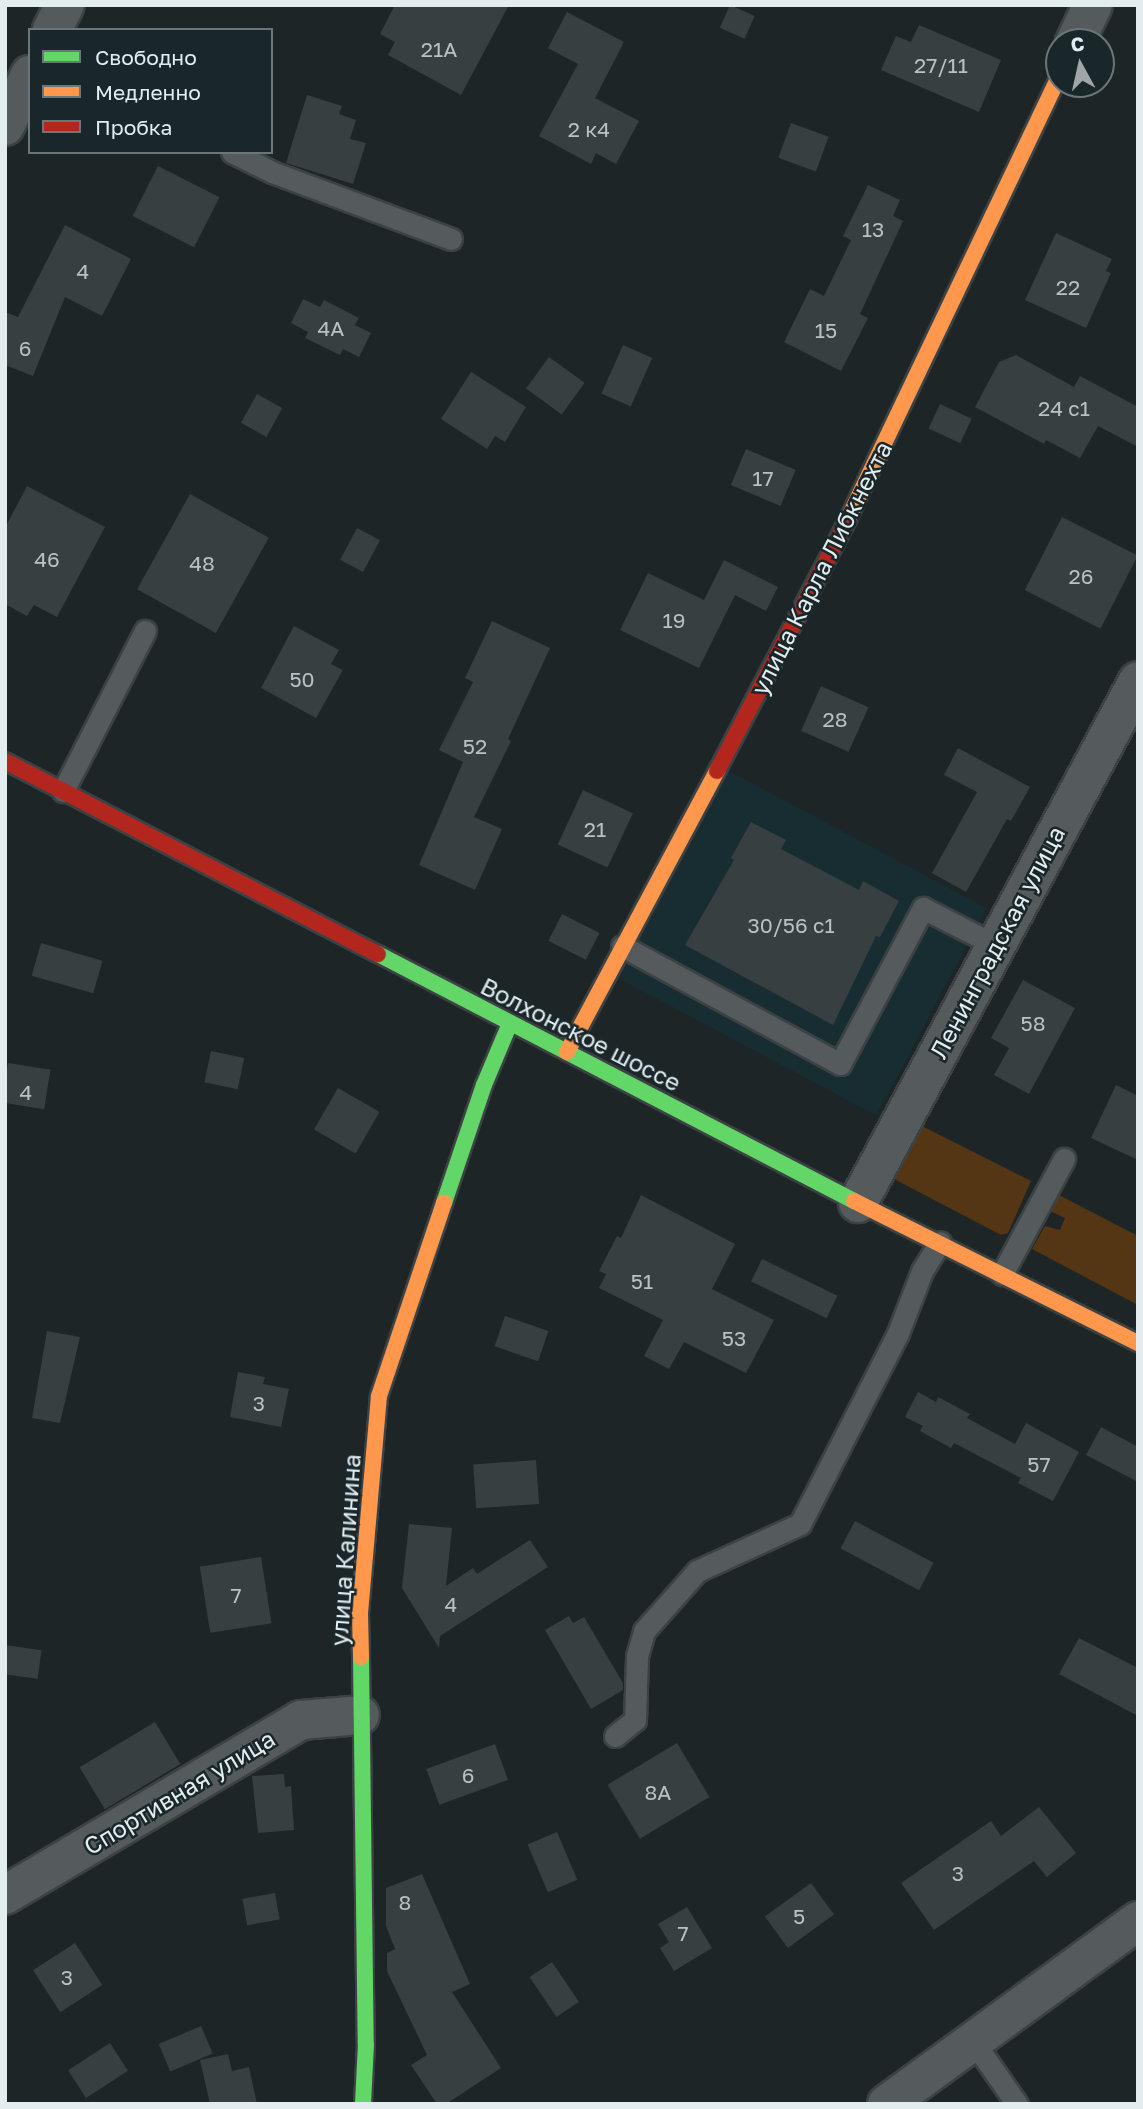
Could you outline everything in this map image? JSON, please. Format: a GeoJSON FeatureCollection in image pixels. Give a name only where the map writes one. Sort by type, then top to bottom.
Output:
{"type":"FeatureCollection","features":[{"type":"Feature","properties":{"kind":"street"},"geometry":{"type":"LineString","coordinates":[[53,28],[65,5]]}},
{"type":"Feature","properties":{"kind":"street"},"geometry":{"type":"LineString","coordinates":[[1082,28],[1093,5]]}},
{"type":"Feature","properties":{"kind":"street"},"geometry":{"type":"LineString","coordinates":[[5,126],[28,79]]}},
{"type":"Feature","properties":{"kind":"street","name":"улица Карла Либкнехта"},"geometry":{"type":"LineString","coordinates":[[567,1052],[788,638],[875,465],[1049,98]]}},
{"type":"Feature","properties":{"kind":"street","name":"Ленинградская улица"},"geometry":{"type":"LineString","coordinates":[[858,1203],[995,946],[1128,725],[1138,681]]}},
{"type":"Feature","properties":{"kind":"street","name":"Волхонское шоссе"},"geometry":{"type":"LineString","coordinates":[[5,761],[858,1203],[1138,1343]]}},
{"type":"Feature","properties":{"kind":"street","name":"улица Калинина"},"geometry":{"type":"LineString","coordinates":[[363,2104],[366,2044],[360,1613],[379,1396],[484,1085],[510,1023]]}},
{"type":"Feature","properties":{"kind":"street","name":"Спортивная улица"},"geometry":{"type":"LineString","coordinates":[[5,1895],[300,1720],[360,1715]]}},
{"type":"Feature","properties":{"kind":"street"},"geometry":{"type":"LineString","coordinates":[[898,2100],[973,2041],[1138,1921]]}},
{"type":"Feature","properties":{"kind":"lane"},"geometry":{"type":"LineString","coordinates":[[236,154],[272,172],[451,239]]}},
{"type":"Feature","properties":{"kind":"lane"},"geometry":{"type":"LineString","coordinates":[[63,791],[145,631]]}},
{"type":"Feature","properties":{"kind":"lane"},"geometry":{"type":"LineString","coordinates":[[622,946],[840,1064],[923,908],[995,946]]}},
{"type":"Feature","properties":{"kind":"lane"},"geometry":{"type":"LineString","coordinates":[[1002,1274],[1064,1159]]}},
{"type":"Feature","properties":{"kind":"lane"},"geometry":{"type":"LineString","coordinates":[[615,1736],[635,1720],[637,1656],[644,1631],[697,1571],[800,1524],[898,1333],[922,1271],[940,1242]]}},
{"type":"Feature","properties":{"kind":"lane"},"geometry":{"type":"LineString","coordinates":[[973,2041],[1017,2104]]}},
{"type":"Feature","properties":{"kind":"shaded area"},"geometry":{"type":"Polygon","coordinates":[[[729,771],[987,908],[876,1116],[619,978],[729,771]]]}},
{"type":"Feature","properties":{"kind":"shaded area"},"geometry":{"type":"Polygon","coordinates":[[[916,1123],[1031,1181],[1008,1233],[1001,1235],[896,1180],[894,1165],[916,1123]]]}},
{"type":"Feature","properties":{"kind":"shaded area"},"geometry":{"type":"Polygon","coordinates":[[[1057,1194],[1138,1236],[1138,1305],[1032,1249],[1045,1226],[1060,1230],[1065,1218],[1050,1211],[1057,1194]]]}},
{"type":"Feature","properties":{"kind":"building"},"geometry":{"type":"Polygon","coordinates":[[[395,5],[509,5],[461,95],[388,55],[395,42],[380,34],[395,5]]]}},
{"type":"Feature","properties":{"kind":"building"},"geometry":{"type":"Polygon","coordinates":[[[730,5],[755,16],[744,39],[720,28],[730,5]]]}},
{"type":"Feature","properties":{"kind":"building"},"geometry":{"type":"Polygon","coordinates":[[[567,12],[624,42],[595,98],[639,121],[616,164],[596,153],[591,164],[539,136],[578,64],[548,48],[567,12]]]}},
{"type":"Feature","properties":{"kind":"building"},"geometry":{"type":"Polygon","coordinates":[[[919,25],[1001,60],[979,112],[881,70],[896,36],[911,42],[919,25]]]}},
{"type":"Feature","properties":{"kind":"building"},"geometry":{"type":"Polygon","coordinates":[[[307,95],[342,106],[339,114],[356,120],[350,139],[366,143],[353,184],[286,163],[307,95]]]}},
{"type":"Feature","properties":{"kind":"building"},"geometry":{"type":"Polygon","coordinates":[[[791,123],[829,137],[816,171],[778,158],[791,123]]]}},
{"type":"Feature","properties":{"kind":"building"},"geometry":{"type":"Polygon","coordinates":[[[158,166],[219,197],[194,247],[133,216],[158,166]]]}},
{"type":"Feature","properties":{"kind":"building"},"geometry":{"type":"Polygon","coordinates":[[[868,185],[900,200],[893,216],[903,221],[860,314],[868,318],[841,371],[784,342],[810,289],[824,296],[851,240],[843,236],[868,185]]]}},
{"type":"Feature","properties":{"kind":"building"},"geometry":{"type":"Polygon","coordinates":[[[65,225],[131,259],[102,316],[65,297],[33,376],[5,365],[5,312],[18,317],[65,225]]]}},
{"type":"Feature","properties":{"kind":"building"},"geometry":{"type":"Polygon","coordinates":[[[1056,233],[1112,259],[1106,271],[1111,273],[1086,328],[1025,300],[1056,233]]]}},
{"type":"Feature","properties":{"kind":"building"},"geometry":{"type":"Polygon","coordinates":[[[303,299],[320,307],[324,300],[359,318],[355,325],[371,333],[359,357],[343,349],[340,355],[305,338],[308,332],[291,323],[303,299]]]}},
{"type":"Feature","properties":{"kind":"building"},"geometry":{"type":"Polygon","coordinates":[[[623,345],[652,358],[631,406],[601,393],[623,345]]]}},
{"type":"Feature","properties":{"kind":"building"},"geometry":{"type":"Polygon","coordinates":[[[1016,355],[1074,387],[1080,376],[1138,407],[1138,447],[1098,426],[1080,458],[1046,440],[1044,444],[975,407],[999,362],[1016,355]]]}},
{"type":"Feature","properties":{"kind":"building"},"geometry":{"type":"Polygon","coordinates":[[[549,357],[585,383],[562,414],[526,389],[549,357]]]}},
{"type":"Feature","properties":{"kind":"building"},"geometry":{"type":"Polygon","coordinates":[[[471,372],[526,407],[505,442],[495,436],[487,449],[441,419],[471,372]]]}},
{"type":"Feature","properties":{"kind":"building"},"geometry":{"type":"Polygon","coordinates":[[[257,394],[282,408],[266,437],[241,423],[257,394]]]}},
{"type":"Feature","properties":{"kind":"building"},"geometry":{"type":"Polygon","coordinates":[[[940,404],[972,419],[960,443],[929,428],[940,404]]]}},
{"type":"Feature","properties":{"kind":"building"},"geometry":{"type":"Polygon","coordinates":[[[746,449],[796,470],[780,506],[731,485],[746,449]]]}},
{"type":"Feature","properties":{"kind":"building"},"geometry":{"type":"Polygon","coordinates":[[[27,486],[105,527],[57,617],[34,605],[27,616],[5,604],[5,528],[27,486]]]}},
{"type":"Feature","properties":{"kind":"building"},"geometry":{"type":"Polygon","coordinates":[[[190,494],[269,538],[216,633],[137,589],[190,494]]]}},
{"type":"Feature","properties":{"kind":"building"},"geometry":{"type":"Polygon","coordinates":[[[1062,517],[1138,556],[1101,629],[1025,590],[1062,517]]]}},
{"type":"Feature","properties":{"kind":"building"},"geometry":{"type":"Polygon","coordinates":[[[357,528],[380,540],[363,572],[340,560],[357,528]]]}},
{"type":"Feature","properties":{"kind":"building"},"geometry":{"type":"Polygon","coordinates":[[[724,560],[778,587],[766,611],[735,595],[699,668],[620,630],[648,573],[704,600],[724,560]]]}},
{"type":"Feature","properties":{"kind":"building"},"geometry":{"type":"Polygon","coordinates":[[[492,621],[550,648],[508,739],[511,741],[474,817],[502,829],[475,890],[419,865],[463,762],[439,750],[473,682],[465,678],[492,621]]]}},
{"type":"Feature","properties":{"kind":"building"},"geometry":{"type":"Polygon","coordinates":[[[294,626],[339,650],[331,664],[343,670],[316,718],[261,688],[294,626]]]}},
{"type":"Feature","properties":{"kind":"building"},"geometry":{"type":"Polygon","coordinates":[[[821,686],[869,707],[849,752],[801,731],[821,686]]]}},
{"type":"Feature","properties":{"kind":"building"},"geometry":{"type":"Polygon","coordinates":[[[958,748],[1030,787],[1011,821],[1007,819],[966,892],[932,873],[977,792],[944,775],[958,748]]]}},
{"type":"Feature","properties":{"kind":"building"},"geometry":{"type":"Polygon","coordinates":[[[583,790],[633,813],[607,868],[558,844],[583,790]]]}},
{"type":"Feature","properties":{"kind":"building"},"geometry":{"type":"Polygon","coordinates":[[[751,822],[786,840],[781,849],[859,890],[863,881],[899,901],[880,937],[876,936],[833,1025],[685,945],[734,860],[731,858],[751,822]]]}},
{"type":"Feature","properties":{"kind":"building"},"geometry":{"type":"Polygon","coordinates":[[[562,914],[599,933],[586,960],[548,941],[562,914]]]}},
{"type":"Feature","properties":{"kind":"building"},"geometry":{"type":"Polygon","coordinates":[[[41,943],[103,961],[93,993],[32,976],[41,943]]]}},
{"type":"Feature","properties":{"kind":"building"},"geometry":{"type":"Polygon","coordinates":[[[1023,980],[1075,1008],[1029,1094],[994,1075],[1009,1048],[991,1038],[1023,980]]]}},
{"type":"Feature","properties":{"kind":"building"},"geometry":{"type":"Polygon","coordinates":[[[211,1051],[244,1058],[238,1089],[204,1082],[211,1051]]]}},
{"type":"Feature","properties":{"kind":"building"},"geometry":{"type":"Polygon","coordinates":[[[8,1063],[50,1070],[44,1109],[5,1103],[8,1063]]]}},
{"type":"Feature","properties":{"kind":"building"},"geometry":{"type":"Polygon","coordinates":[[[1116,1085],[1138,1096],[1138,1160],[1091,1138],[1116,1085]]]}},
{"type":"Feature","properties":{"kind":"building"},"geometry":{"type":"Polygon","coordinates":[[[338,1088],[380,1112],[356,1154],[314,1130],[338,1088]]]}},
{"type":"Feature","properties":{"kind":"building"},"geometry":{"type":"Polygon","coordinates":[[[641,1195],[735,1244],[712,1289],[774,1320],[746,1373],[684,1342],[669,1369],[644,1356],[663,1320],[599,1288],[606,1274],[599,1271],[617,1236],[621,1238],[641,1195]]]}},
{"type":"Feature","properties":{"kind":"building"},"geometry":{"type":"Polygon","coordinates":[[[762,1259],[837,1296],[827,1318],[751,1281],[762,1259]]]}},
{"type":"Feature","properties":{"kind":"building"},"geometry":{"type":"Polygon","coordinates":[[[505,1316],[548,1331],[538,1361],[495,1346],[505,1316]]]}},
{"type":"Feature","properties":{"kind":"building"},"geometry":{"type":"Polygon","coordinates":[[[47,1331],[80,1337],[60,1423],[32,1418],[47,1331]]]}},
{"type":"Feature","properties":{"kind":"building"},"geometry":{"type":"Polygon","coordinates":[[[238,1372],[265,1377],[263,1384],[289,1389],[281,1427],[230,1417],[238,1372]]]}},
{"type":"Feature","properties":{"kind":"building"},"geometry":{"type":"Polygon","coordinates":[[[918,1392],[936,1402],[938,1397],[970,1414],[967,1418],[1015,1444],[1026,1423],[1079,1452],[1053,1501],[1018,1483],[1021,1478],[954,1443],[951,1448],[920,1431],[923,1426],[905,1417],[918,1392]]]}},
{"type":"Feature","properties":{"kind":"building"},"geometry":{"type":"Polygon","coordinates":[[[1101,1427],[1138,1447],[1138,1482],[1086,1455],[1101,1427]]]}},
{"type":"Feature","properties":{"kind":"building"},"geometry":{"type":"Polygon","coordinates":[[[536,1460],[539,1504],[476,1508],[473,1464],[536,1460]]]}},
{"type":"Feature","properties":{"kind":"building"},"geometry":{"type":"Polygon","coordinates":[[[855,1521],[934,1563],[919,1590],[840,1548],[855,1521]]]}},
{"type":"Feature","properties":{"kind":"building"},"geometry":{"type":"Polygon","coordinates":[[[409,1524],[452,1528],[446,1586],[473,1568],[477,1574],[530,1540],[548,1567],[440,1636],[439,1648],[402,1588],[409,1524]]]}},
{"type":"Feature","properties":{"kind":"building"},"geometry":{"type":"Polygon","coordinates":[[[261,1557],[271,1623],[210,1633],[200,1567],[261,1557]]]}},
{"type":"Feature","properties":{"kind":"building"},"geometry":{"type":"Polygon","coordinates":[[[569,1616],[573,1623],[584,1617],[623,1683],[623,1690],[591,1709],[545,1630],[569,1616]]]}},
{"type":"Feature","properties":{"kind":"building"},"geometry":{"type":"Polygon","coordinates":[[[1079,1638],[1138,1668],[1138,1716],[1059,1674],[1079,1638]]]}},
{"type":"Feature","properties":{"kind":"building"},"geometry":{"type":"Polygon","coordinates":[[[5,1645],[42,1650],[38,1679],[5,1674],[5,1645]]]}},
{"type":"Feature","properties":{"kind":"building"},"geometry":{"type":"Polygon","coordinates":[[[155,1722],[180,1764],[105,1809],[80,1767],[155,1722]]]}},
{"type":"Feature","properties":{"kind":"building"},"geometry":{"type":"Polygon","coordinates":[[[677,1743],[709,1797],[640,1839],[608,1785],[677,1743]]]}},
{"type":"Feature","properties":{"kind":"building"},"geometry":{"type":"Polygon","coordinates":[[[495,1744],[508,1780],[439,1805],[426,1769],[495,1744]]]}},
{"type":"Feature","properties":{"kind":"building"},"geometry":{"type":"Polygon","coordinates":[[[284,1774],[285,1787],[291,1786],[294,1830],[258,1833],[252,1776],[284,1774]]]}},
{"type":"Feature","properties":{"kind":"building"},"geometry":{"type":"Polygon","coordinates":[[[1039,1807],[1076,1853],[1047,1877],[1034,1861],[934,1930],[901,1883],[991,1821],[1001,1836],[1039,1807]]]}},
{"type":"Feature","properties":{"kind":"building"},"geometry":{"type":"Polygon","coordinates":[[[557,1832],[577,1880],[548,1892],[528,1845],[557,1832]]]}},
{"type":"Feature","properties":{"kind":"building"},"geometry":{"type":"Polygon","coordinates":[[[422,1874],[470,1984],[452,1992],[501,2068],[446,2104],[437,2104],[411,2065],[427,2055],[387,1971],[387,1953],[395,1949],[386,1926],[386,1888],[422,1874]]]}},
{"type":"Feature","properties":{"kind":"building"},"geometry":{"type":"Polygon","coordinates":[[[811,1883],[834,1915],[788,1948],[765,1917],[811,1883]]]}},
{"type":"Feature","properties":{"kind":"building"},"geometry":{"type":"Polygon","coordinates":[[[275,1893],[280,1920],[247,1925],[243,1899],[275,1893]]]}},
{"type":"Feature","properties":{"kind":"building"},"geometry":{"type":"Polygon","coordinates":[[[687,1907],[712,1948],[674,1971],[660,1948],[669,1942],[658,1924],[687,1907]]]}},
{"type":"Feature","properties":{"kind":"building"},"geometry":{"type":"Polygon","coordinates":[[[75,1943],[102,1985],[60,2012],[33,1970],[75,1943]]]}},
{"type":"Feature","properties":{"kind":"building"},"geometry":{"type":"Polygon","coordinates":[[[552,1962],[579,2002],[556,2017],[530,1977],[552,1962]]]}},
{"type":"Feature","properties":{"kind":"building"},"geometry":{"type":"Polygon","coordinates":[[[201,2026],[213,2054],[170,2072],[159,2044],[201,2026]]]}},
{"type":"Feature","properties":{"kind":"building"},"geometry":{"type":"Polygon","coordinates":[[[110,2043],[128,2071],[86,2098],[68,2070],[110,2043]]]}},
{"type":"Feature","properties":{"kind":"building"},"geometry":{"type":"Polygon","coordinates":[[[228,2054],[232,2071],[249,2067],[257,2104],[210,2104],[200,2060],[228,2054]]]}},
{"type":"Feature","properties":{"kind":"traffic: fast"},"geometry":{"type":"LineString","coordinates":[[378,954],[854,1201]]}},
{"type":"Feature","properties":{"kind":"traffic: fast"},"geometry":{"type":"LineString","coordinates":[[444,1203],[484,1085],[510,1023]]}},
{"type":"Feature","properties":{"kind":"traffic: fast"},"geometry":{"type":"LineString","coordinates":[[361,1657],[366,2044],[363,2104]]}},
{"type":"Feature","properties":{"kind":"traffic: slow"},"geometry":{"type":"LineString","coordinates":[[848,519],[1049,98]]}},
{"type":"Feature","properties":{"kind":"traffic: slow"},"geometry":{"type":"LineString","coordinates":[[567,1052],[717,771]]}},
{"type":"Feature","properties":{"kind":"traffic: slow"},"geometry":{"type":"LineString","coordinates":[[854,1201],[1138,1343]]}},
{"type":"Feature","properties":{"kind":"traffic: slow"},"geometry":{"type":"LineString","coordinates":[[361,1657],[360,1613],[379,1396],[444,1203]]}},
{"type":"Feature","properties":{"kind":"traffic: jam"},"geometry":{"type":"LineString","coordinates":[[717,771],[848,519]]}},
{"type":"Feature","properties":{"kind":"traffic: jam"},"geometry":{"type":"LineString","coordinates":[[5,761],[378,954]]}}]}
